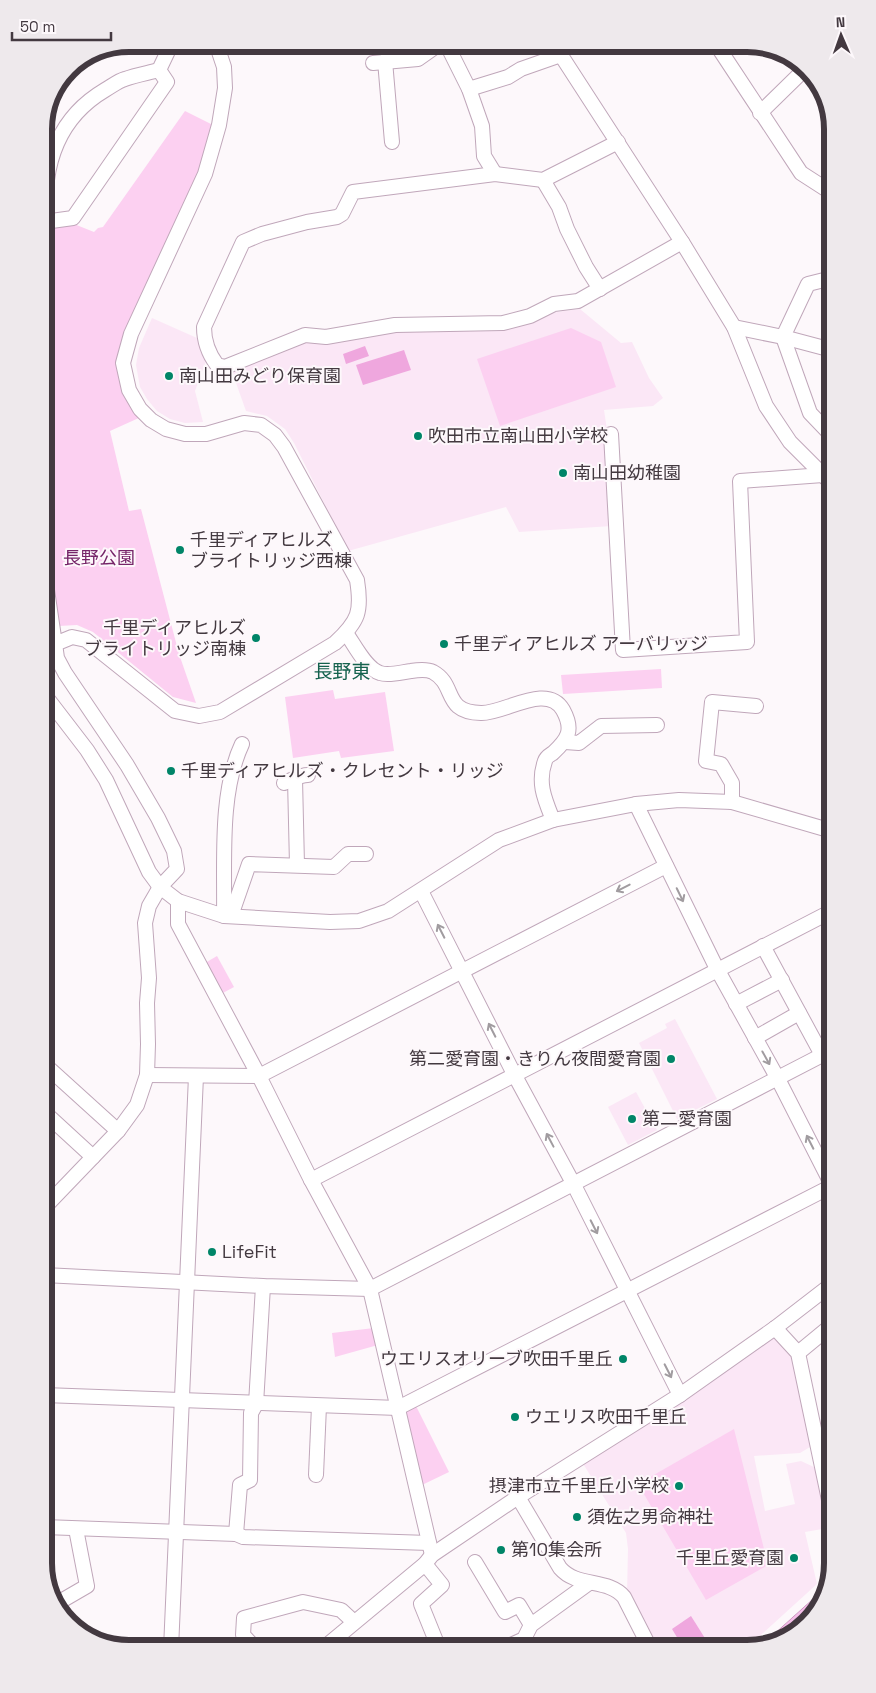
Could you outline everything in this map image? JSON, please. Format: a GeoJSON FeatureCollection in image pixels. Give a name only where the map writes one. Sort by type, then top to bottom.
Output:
{"type":"FeatureCollection","features":[{"type":"Feature","properties":{"kind":"street"},"geometry":{"type":"LineString","coordinates":[[53,156],[67,125],[92,98],[124,79],[158,70],[167,53]]}},
{"type":"Feature","properties":{"kind":"street"},"geometry":{"type":"LineString","coordinates":[[55,644],[72,637],[86,640],[174,711],[199,716],[220,712],[335,643],[346,633],[357,618],[360,599],[357,580],[284,447],[275,435],[261,426],[244,423],[206,434],[185,434],[166,429],[151,420],[140,408],[129,390],[123,363],[131,334],[205,174],[219,125],[225,88],[224,67],[219,53]]}},
{"type":"Feature","properties":{"kind":"street"},"geometry":{"type":"LineString","coordinates":[[392,142],[384,120],[379,62],[418,59],[426,53]]}},
{"type":"Feature","properties":{"kind":"street"},"geometry":{"type":"LineString","coordinates":[[451,53],[469,89],[482,126],[484,156],[495,174]]}},
{"type":"Feature","properties":{"kind":"street"},"geometry":{"type":"LineString","coordinates":[[469,89],[508,77],[554,53]]}},
{"type":"Feature","properties":{"kind":"street"},"geometry":{"type":"LineString","coordinates":[[559,53],[682,242],[734,327],[766,406],[790,442],[824,476]]}},
{"type":"Feature","properties":{"kind":"street"},"geometry":{"type":"LineString","coordinates":[[722,53],[801,173],[824,188]]}},
{"type":"Feature","properties":{"kind":"street"},"geometry":{"type":"LineString","coordinates":[[53,221],[73,218],[167,82],[158,70]]}},
{"type":"Feature","properties":{"kind":"street"},"geometry":{"type":"LineString","coordinates":[[760,113],[800,74]]}},
{"type":"Feature","properties":{"kind":"street"},"geometry":{"type":"LineString","coordinates":[[618,142],[544,180],[495,174],[353,192],[342,214],[337,217],[306,222],[262,234],[243,242],[204,326],[204,339],[210,356],[217,365],[225,367],[305,335],[326,338],[395,325],[503,323],[530,316],[554,304],[578,301],[682,242]]}},
{"type":"Feature","properties":{"kind":"street"},"geometry":{"type":"LineString","coordinates":[[544,180],[559,206],[567,229],[586,267],[600,289]]}},
{"type":"Feature","properties":{"kind":"street"},"geometry":{"type":"LineString","coordinates":[[824,280],[808,284],[783,337],[810,413],[824,428]]}},
{"type":"Feature","properties":{"kind":"street"},"geometry":{"type":"LineString","coordinates":[[734,327],[824,348]]}},
{"type":"Feature","properties":{"kind":"street"},"geometry":{"type":"LineString","coordinates":[[612,434],[623,650],[747,642],[740,481],[824,480]]}},
{"type":"Feature","properties":{"kind":"street"},"geometry":{"type":"LineString","coordinates":[[53,630],[57,658],[65,674],[127,765],[158,818],[174,851],[177,869],[160,887],[149,906],[145,923],[149,978],[147,1075],[137,1105],[118,1131],[53,1194]]}},
{"type":"Feature","properties":{"kind":"street"},"geometry":{"type":"LineString","coordinates":[[346,633],[367,664],[380,673],[417,670],[432,671],[443,680],[453,701],[464,712],[484,714],[539,698],[553,701],[562,708],[568,723],[569,733],[565,742],[546,759],[542,778],[543,794],[553,820]]}},
{"type":"Feature","properties":{"kind":"street"},"geometry":{"type":"LineString","coordinates":[[732,802],[732,783],[721,764],[706,761],[712,702],[756,706]]}},
{"type":"Feature","properties":{"kind":"street"},"geometry":{"type":"LineString","coordinates":[[53,706],[87,750],[106,780],[148,872],[160,887],[178,900],[228,916],[330,922],[359,921],[388,912],[499,840],[553,820],[636,804],[679,800],[732,802],[824,828]]}},
{"type":"Feature","properties":{"kind":"street"},"geometry":{"type":"LineString","coordinates":[[565,742],[579,743],[601,726],[656,725]]}},
{"type":"Feature","properties":{"kind":"street"},"geometry":{"type":"LineString","coordinates":[[228,916],[226,815],[236,759],[242,744]]}},
{"type":"Feature","properties":{"kind":"street"},"geometry":{"type":"LineString","coordinates":[[296,779],[297,865]]}},
{"type":"Feature","properties":{"kind":"street"},"geometry":{"type":"LineString","coordinates":[[636,804],[717,969],[778,1079],[824,1170]]}},
{"type":"Feature","properties":{"kind":"street"},"geometry":{"type":"LineString","coordinates":[[228,916],[249,864],[334,867],[348,854],[366,854]]}},
{"type":"Feature","properties":{"kind":"street"},"geometry":{"type":"LineString","coordinates":[[147,1075],[258,1076],[666,866]]}},
{"type":"Feature","properties":{"kind":"street"},"geometry":{"type":"LineString","coordinates":[[421,891],[680,1396]]}},
{"type":"Feature","properties":{"kind":"street"},"geometry":{"type":"LineString","coordinates":[[178,900],[178,924],[310,1180],[370,1289],[429,1554],[442,1585],[421,1604],[436,1640]]}},
{"type":"Feature","properties":{"kind":"street"},"geometry":{"type":"LineString","coordinates":[[310,1180],[824,915]]}},
{"type":"Feature","properties":{"kind":"street"},"geometry":{"type":"LineString","coordinates":[[763,946],[799,1013],[824,1048]]}},
{"type":"Feature","properties":{"kind":"street"},"geometry":{"type":"LineString","coordinates":[[736,1004],[782,980]]}},
{"type":"Feature","properties":{"kind":"street"},"geometry":{"type":"LineString","coordinates":[[755,1038],[799,1013]]}},
{"type":"Feature","properties":{"kind":"street"},"geometry":{"type":"LineString","coordinates":[[53,1275],[263,1286],[370,1289],[824,1054]]}},
{"type":"Feature","properties":{"kind":"street"},"geometry":{"type":"LineString","coordinates":[[53,1072],[118,1131]]}},
{"type":"Feature","properties":{"kind":"street"},"geometry":{"type":"LineString","coordinates":[[171,1640],[196,1076]]}},
{"type":"Feature","properties":{"kind":"street"},"geometry":{"type":"LineString","coordinates":[[53,1120],[93,1157]]}},
{"type":"Feature","properties":{"kind":"street"},"geometry":{"type":"LineString","coordinates":[[53,1395],[398,1408],[824,1190]]}},
{"type":"Feature","properties":{"kind":"street"},"geometry":{"type":"LineString","coordinates":[[236,1534],[240,1485],[250,1480],[251,1413],[256,1404],[263,1286]]}},
{"type":"Feature","properties":{"kind":"street"},"geometry":{"type":"LineString","coordinates":[[333,1640],[429,1554],[680,1396],[824,1290]]}},
{"type":"Feature","properties":{"kind":"street"},"geometry":{"type":"LineString","coordinates":[[775,1328],[798,1354],[824,1473]]}},
{"type":"Feature","properties":{"kind":"street"},"geometry":{"type":"LineString","coordinates":[[798,1354],[824,1332]]}},
{"type":"Feature","properties":{"kind":"street"},"geometry":{"type":"LineString","coordinates":[[316,1475],[319,1406]]}},
{"type":"Feature","properties":{"kind":"street"},"geometry":{"type":"LineString","coordinates":[[818,1443],[824,1441]]}},
{"type":"Feature","properties":{"kind":"street"},"geometry":{"type":"LineString","coordinates":[[518,1497],[565,1574],[573,1579],[612,1588],[624,1597],[641,1640]]}},
{"type":"Feature","properties":{"kind":"street"},"geometry":{"type":"LineString","coordinates":[[53,1528],[236,1534],[243,1537],[429,1554]]}},
{"type":"Feature","properties":{"kind":"street"},"geometry":{"type":"LineString","coordinates":[[53,1531],[58,1528]]}},
{"type":"Feature","properties":{"kind":"street"},"geometry":{"type":"LineString","coordinates":[[62,1600],[86,1586],[76,1529]]}},
{"type":"Feature","properties":{"kind":"street"},"geometry":{"type":"LineString","coordinates":[[475,1562],[505,1612],[519,1606],[531,1625]]}},
{"type":"Feature","properties":{"kind":"street"},"geometry":{"type":"LineString","coordinates":[[522,1640],[531,1625],[589,1583]]}},
{"type":"Feature","properties":{"kind":"street"},"geometry":{"type":"LineString","coordinates":[[248,1640],[243,1634],[244,1618],[304,1602],[341,1610],[354,1622]]}},
{"type":"Feature","properties":{"kind":"shaded area","name":"吹田市立南山田小学校"},"geometry":{"type":"Polygon","coordinates":[[[580,309],[621,343],[632,342],[649,378],[663,398],[653,406],[604,410],[607,430],[612,526],[519,532],[506,507],[348,551],[294,443],[285,429],[267,416],[246,411],[231,369],[307,337],[338,343],[398,331],[504,330],[557,312],[580,309]]]}},
{"type":"Feature","properties":{"kind":"shaded area","name":"南山田みどり保育園"},"geometry":{"type":"Polygon","coordinates":[[[152,318],[197,338],[206,361],[195,391],[203,422],[185,423],[170,419],[157,411],[140,387],[136,365],[139,348],[152,318]]]}},
{"type":"Feature","properties":{"kind":"shaded area"},"geometry":{"type":"Polygon","coordinates":[[[365,346],[369,356],[346,364],[343,354],[365,346]]]}},
{"type":"Feature","properties":{"kind":"shaded area"},"geometry":{"type":"Polygon","coordinates":[[[404,350],[411,370],[363,385],[356,365],[404,350]]]}},
{"type":"Feature","properties":{"kind":"shaded area","name":"第二愛育園・きりん夜間愛育園"},"geometry":{"type":"Polygon","coordinates":[[[675,1019],[717,1099],[677,1119],[639,1043],[667,1028],[665,1024],[675,1019]]]}},
{"type":"Feature","properties":{"kind":"shaded area","name":"第二愛育園"},"geometry":{"type":"Polygon","coordinates":[[[636,1092],[657,1130],[628,1145],[608,1107],[636,1092]]]}},
{"type":"Feature","properties":{"kind":"shaded area","name":"摂津市立千里丘小学校"},"geometry":{"type":"Polygon","coordinates":[[[768,1338],[776,1338],[793,1359],[810,1447],[800,1453],[754,1456],[765,1511],[795,1504],[786,1464],[801,1461],[816,1468],[824,1508],[824,1529],[805,1532],[817,1584],[756,1639],[650,1640],[627,1594],[628,1549],[626,1533],[582,1462],[768,1338]]]}},
{"type":"Feature","properties":{"kind":"shaded area"},"geometry":{"type":"Polygon","coordinates":[[[691,1616],[706,1640],[679,1640],[672,1629],[691,1616]]]}},
{"type":"Feature","properties":{"kind":"green space","name":"長野公園"},"geometry":{"type":"Polygon","coordinates":[[[185,111],[213,125],[200,172],[119,363],[141,417],[110,431],[129,511],[141,509],[179,654],[196,703],[173,697],[93,632],[77,625],[59,626],[53,587],[53,227],[74,224],[94,232],[98,228],[103,227],[185,111]]]}},
{"type":"Feature","properties":{"kind":"green space"},"geometry":{"type":"Polygon","coordinates":[[[571,328],[601,342],[616,387],[500,426],[477,359],[571,328]]]}},
{"type":"Feature","properties":{"kind":"green space"},"geometry":{"type":"Polygon","coordinates":[[[661,669],[662,688],[563,694],[561,675],[661,669]]]}},
{"type":"Feature","properties":{"kind":"green space"},"geometry":{"type":"Polygon","coordinates":[[[333,690],[335,699],[385,692],[394,751],[341,758],[339,751],[293,758],[285,697],[333,690]]]}},
{"type":"Feature","properties":{"kind":"green space"},"geometry":{"type":"Polygon","coordinates":[[[217,956],[234,987],[221,994],[205,963],[217,956]]]}},
{"type":"Feature","properties":{"kind":"green space"},"geometry":{"type":"Polygon","coordinates":[[[374,1328],[378,1345],[335,1357],[332,1333],[374,1328]]]}},
{"type":"Feature","properties":{"kind":"green space"},"geometry":{"type":"Polygon","coordinates":[[[416,1406],[449,1472],[422,1485],[406,1411],[416,1406]]]}},
{"type":"Feature","properties":{"kind":"green space"},"geometry":{"type":"Polygon","coordinates":[[[734,1429],[768,1565],[706,1600],[638,1484],[734,1429]]]}},
{"type":"Feature","properties":{"kind":"place","name":"南山田みどり保育園"},"geometry":{"type":"Point","coordinates":[169,376]}},
{"type":"Feature","properties":{"kind":"place","name":"吹田市立南山田小学校"},"geometry":{"type":"Point","coordinates":[418,436]}},
{"type":"Feature","properties":{"kind":"place","name":"南山田幼稚園"},"geometry":{"type":"Point","coordinates":[563,473]}},
{"type":"Feature","properties":{"kind":"place","name":"千里ディアヒルズ ブライトリッジ西棟"},"geometry":{"type":"Point","coordinates":[180,550]}},
{"type":"Feature","properties":{"kind":"place","name":"千里ディアヒルズ ブライトリッジ南棟"},"geometry":{"type":"Point","coordinates":[256,638]}},
{"type":"Feature","properties":{"kind":"place","name":"千里ディアヒルズ アーバリッジ"},"geometry":{"type":"Point","coordinates":[444,644]}},
{"type":"Feature","properties":{"kind":"place","name":"千里ディアヒルズ・クレセント・リッジ"},"geometry":{"type":"Point","coordinates":[171,771]}},
{"type":"Feature","properties":{"kind":"place","name":"第二愛育園・きりん夜間愛育園"},"geometry":{"type":"Point","coordinates":[671,1059]}},
{"type":"Feature","properties":{"kind":"place","name":"第二愛育園"},"geometry":{"type":"Point","coordinates":[632,1119]}},
{"type":"Feature","properties":{"kind":"place","name":"LifeFit"},"geometry":{"type":"Point","coordinates":[212,1252]}},
{"type":"Feature","properties":{"kind":"place","name":"ウエリスオリーブ吹田千里丘"},"geometry":{"type":"Point","coordinates":[623,1359]}},
{"type":"Feature","properties":{"kind":"place","name":"ウエリス吹田千里丘"},"geometry":{"type":"Point","coordinates":[515,1417]}},
{"type":"Feature","properties":{"kind":"place","name":"摂津市立千里丘小学校"},"geometry":{"type":"Point","coordinates":[679,1486]}},
{"type":"Feature","properties":{"kind":"place","name":"須佐之男命神社"},"geometry":{"type":"Point","coordinates":[577,1517]}},
{"type":"Feature","properties":{"kind":"place","name":"第10集会所"},"geometry":{"type":"Point","coordinates":[501,1550]}},
{"type":"Feature","properties":{"kind":"place","name":"千里丘愛育園"},"geometry":{"type":"Point","coordinates":[794,1558]}},
{"type":"Feature","properties":{"kind":"district","name":"長野東"},"geometry":{"type":"Point","coordinates":[342,671]}}]}
